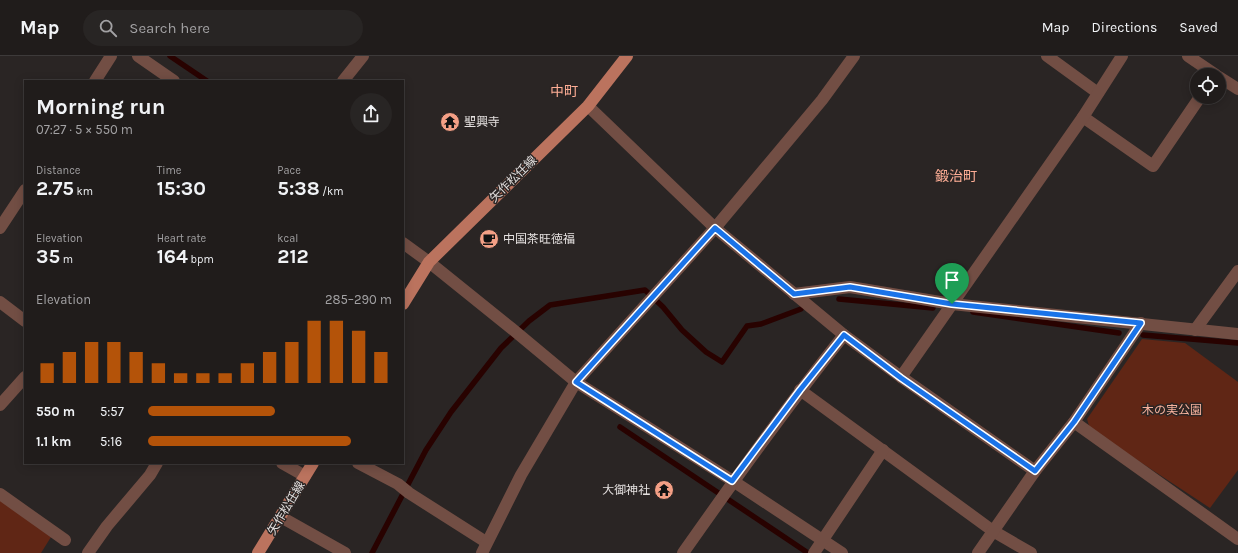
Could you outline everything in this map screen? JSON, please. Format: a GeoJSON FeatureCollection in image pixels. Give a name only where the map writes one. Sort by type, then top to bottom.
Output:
{"type":"FeatureCollection","features":[{"type":"Feature","properties":{"kind":"main road","name":"矢作松任線"},"geometry":{"type":"LineString","coordinates":[[404,302],[429,262],[588,106],[627,56]]}},
{"type":"Feature","properties":{"kind":"main road","name":"矢作松任線"},"geometry":{"type":"LineString","coordinates":[[258,553],[312,464]]}},
{"type":"Feature","properties":{"kind":"street"},"geometry":{"type":"LineString","coordinates":[[96,80],[111,56]]}},
{"type":"Feature","properties":{"kind":"street"},"geometry":{"type":"LineString","coordinates":[[138,56],[173,80]]}},
{"type":"Feature","properties":{"kind":"street"},"geometry":{"type":"LineString","coordinates":[[344,80],[363,56]]}},
{"type":"Feature","properties":{"kind":"street"},"geometry":{"type":"LineString","coordinates":[[360,464],[398,484],[484,548],[521,475],[576,382],[715,228],[822,100],[854,56]]}},
{"type":"Feature","properties":{"kind":"street"},"geometry":{"type":"LineString","coordinates":[[1047,56],[1098,93]]}},
{"type":"Feature","properties":{"kind":"street"},"geometry":{"type":"LineString","coordinates":[[901,378],[1083,117],[1122,56]]}},
{"type":"Feature","properties":{"kind":"street"},"geometry":{"type":"LineString","coordinates":[[1188,56],[1205,68]]}},
{"type":"Feature","properties":{"kind":"street"},"geometry":{"type":"LineString","coordinates":[[1226,81],[1238,89]]}},
{"type":"Feature","properties":{"kind":"street"},"geometry":{"type":"LineString","coordinates":[[1083,117],[1153,166],[1195,104]]}},
{"type":"Feature","properties":{"kind":"street"},"geometry":{"type":"LineString","coordinates":[[588,106],[715,228],[844,335],[901,378],[1035,471]]}},
{"type":"Feature","properties":{"kind":"street"},"geometry":{"type":"LineString","coordinates":[[0,228],[24,192]]}},
{"type":"Feature","properties":{"kind":"street"},"geometry":{"type":"LineString","coordinates":[[404,244],[522,336],[576,382],[842,553]]}},
{"type":"Feature","properties":{"kind":"street"},"geometry":{"type":"LineString","coordinates":[[1195,330],[1238,271]]}},
{"type":"Feature","properties":{"kind":"street"},"geometry":{"type":"LineString","coordinates":[[794,294],[850,287],[952,304],[1238,334]]}},
{"type":"Feature","properties":{"kind":"street"},"geometry":{"type":"LineString","coordinates":[[0,302],[24,320]]}},
{"type":"Feature","properties":{"kind":"street"},"geometry":{"type":"LineString","coordinates":[[978,553],[1035,471],[1074,422],[1141,323]]}},
{"type":"Feature","properties":{"kind":"street"},"geometry":{"type":"LineString","coordinates":[[683,553],[732,481],[800,390],[844,335]]}},
{"type":"Feature","properties":{"kind":"street"},"geometry":{"type":"LineString","coordinates":[[0,405],[24,378]]}},
{"type":"Feature","properties":{"kind":"street"},"geometry":{"type":"LineString","coordinates":[[800,390],[993,531],[1030,553]]}},
{"type":"Feature","properties":{"kind":"street"},"geometry":{"type":"LineString","coordinates":[[1074,422],[1238,539]]}},
{"type":"Feature","properties":{"kind":"street"},"geometry":{"type":"LineString","coordinates":[[814,552],[883,450]]}},
{"type":"Feature","properties":{"kind":"street"},"geometry":{"type":"LineString","coordinates":[[88,553],[107,526],[150,475],[156,464]]}},
{"type":"Feature","properties":{"kind":"street"},"geometry":{"type":"LineString","coordinates":[[284,464],[305,476]]}},
{"type":"Feature","properties":{"kind":"street"},"geometry":{"type":"LineString","coordinates":[[0,494],[65,540]]}},
{"type":"Feature","properties":{"kind":"street"},"geometry":{"type":"LineString","coordinates":[[280,517],[345,553]]}},
{"type":"Feature","properties":{"kind":"green space","name":"木の実公園"},"geometry":{"type":"Polygon","coordinates":[[[1142,339],[1185,343],[1238,382],[1238,470],[1210,508],[1090,429],[1087,419],[1142,339]]]}},
{"type":"Feature","properties":{"kind":"green space"},"geometry":{"type":"Polygon","coordinates":[[[0,500],[51,537],[41,553],[0,553],[0,500]]]}},
{"type":"Feature","properties":{"kind":"waterway"},"geometry":{"type":"LineString","coordinates":[[170,56],[206,80]]}},
{"type":"Feature","properties":{"kind":"waterway"},"geometry":{"type":"LineString","coordinates":[[372,553],[426,450],[451,412],[501,348],[529,321],[550,305],[645,290],[663,307],[682,330],[706,352],[722,362],[747,326],[761,324],[801,309]]}},
{"type":"Feature","properties":{"kind":"waterway"},"geometry":{"type":"LineString","coordinates":[[839,299],[933,308]]}},
{"type":"Feature","properties":{"kind":"waterway"},"geometry":{"type":"LineString","coordinates":[[973,312],[1119,333]]}},
{"type":"Feature","properties":{"kind":"waterway"},"geometry":{"type":"LineString","coordinates":[[1143,335],[1238,343]]}},
{"type":"Feature","properties":{"kind":"waterway"},"geometry":{"type":"LineString","coordinates":[[620,427],[808,553]]}},
{"type":"Feature","properties":{"kind":"place","name":"聖興寺"},"geometry":{"type":"Point","coordinates":[450,122]}},
{"type":"Feature","properties":{"kind":"place","name":"中国茶旺徳福"},"geometry":{"type":"Point","coordinates":[489,239]}},
{"type":"Feature","properties":{"kind":"place","name":"大御神社"},"geometry":{"type":"Point","coordinates":[664,490]}},
{"type":"Feature","properties":{"kind":"district","name":"中町"},"geometry":{"type":"Point","coordinates":[564,91]}},
{"type":"Feature","properties":{"kind":"district","name":"鍛治町"},"geometry":{"type":"Point","coordinates":[956,176]}},
{"type":"Feature","properties":{"kind":"route"},"geometry":{"type":"LineString","coordinates":[[715,228],[794,294],[850,287],[952,304],[1141,323],[1074,422],[1035,471],[901,378],[844,335],[800,390],[732,481],[576,382],[715,228]]}}]}
